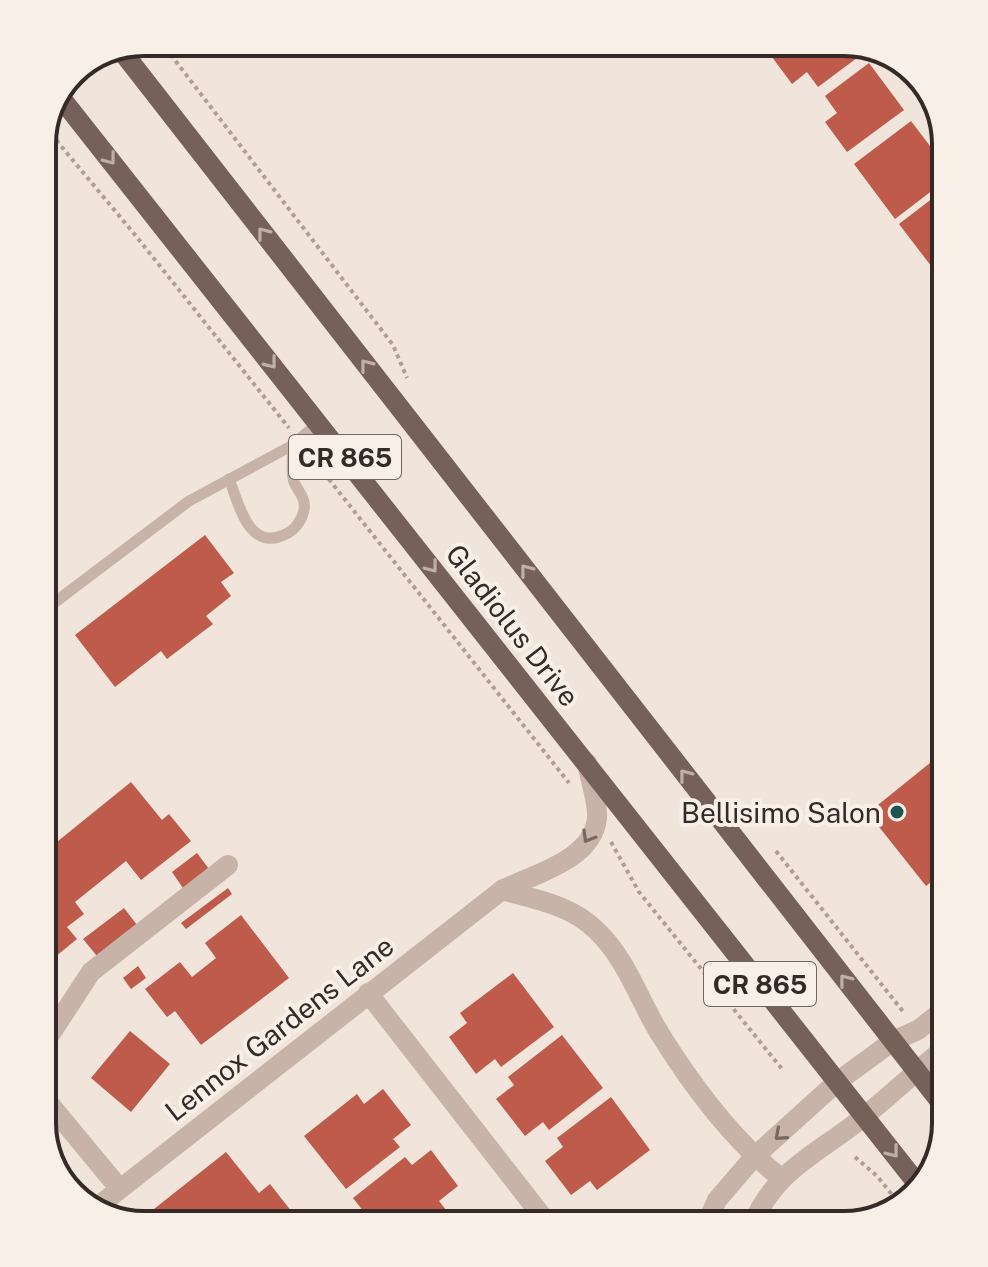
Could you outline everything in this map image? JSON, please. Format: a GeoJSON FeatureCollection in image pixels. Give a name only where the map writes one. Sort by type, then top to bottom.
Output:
{"type":"FeatureCollection","features":[{"type":"Feature","properties":{"kind":"main road","name":"Gladiolus Drive"},"geometry":{"type":"LineString","coordinates":[[127,58],[932,1091]]}},
{"type":"Feature","properties":{"kind":"main road","name":"Gladiolus Drive"},"geometry":{"type":"LineString","coordinates":[[66,104],[913,1178]]}},
{"type":"Feature","properties":{"kind":"street"},"geometry":{"type":"LineString","coordinates":[[587,763],[597,818]]}},
{"type":"Feature","properties":{"kind":"street","name":"Lennox Gardens Lane"},"geometry":{"type":"LineString","coordinates":[[104,1201],[502,890],[569,860],[589,842],[597,818]]}},
{"type":"Feature","properties":{"kind":"street"},"geometry":{"type":"LineString","coordinates":[[56,1026],[91,972],[228,865]]}},
{"type":"Feature","properties":{"kind":"street"},"geometry":{"type":"LineString","coordinates":[[502,890],[561,906],[596,930],[623,966],[660,1034],[722,1122],[754,1157],[781,1178]]}},
{"type":"Feature","properties":{"kind":"street"},"geometry":{"type":"LineString","coordinates":[[368,993],[538,1211]]}},
{"type":"Feature","properties":{"kind":"street"},"geometry":{"type":"LineString","coordinates":[[712,1211],[717,1200],[754,1157],[837,1082],[893,1041],[918,1030],[932,1019]]}},
{"type":"Feature","properties":{"kind":"street"},"geometry":{"type":"LineString","coordinates":[[757,1211],[781,1178],[865,1116],[932,1057]]}},
{"type":"Feature","properties":{"kind":"street"},"geometry":{"type":"LineString","coordinates":[[56,1112],[119,1188]]}},
{"type":"Feature","properties":{"kind":"lane"},"geometry":{"type":"LineString","coordinates":[[56,601],[189,501],[295,442],[318,423]]}},
{"type":"Feature","properties":{"kind":"lane"},"geometry":{"type":"LineString","coordinates":[[229,479],[241,515],[254,532],[274,538],[285,535],[294,529],[304,511],[304,500],[294,482],[295,442]]}},
{"type":"Feature","properties":{"kind":"path"},"geometry":{"type":"LineString","coordinates":[[172,56],[393,345],[407,380]]}},
{"type":"Feature","properties":{"kind":"path"},"geometry":{"type":"LineString","coordinates":[[56,140],[136,236],[295,442],[597,818],[639,892],[782,1069]]}},
{"type":"Feature","properties":{"kind":"path"},"geometry":{"type":"LineString","coordinates":[[769,843],[918,1030]]}},
{"type":"Feature","properties":{"kind":"path"},"geometry":{"type":"LineString","coordinates":[[855,1157],[877,1176],[893,1196]]}},
{"type":"Feature","properties":{"kind":"building"},"geometry":{"type":"Polygon","coordinates":[[[771,56],[858,57],[818,87],[807,72],[792,84],[771,56]]]}},
{"type":"Feature","properties":{"kind":"building"},"geometry":{"type":"Polygon","coordinates":[[[869,63],[904,110],[847,152],[825,122],[837,113],[825,96],[869,63]]]}},
{"type":"Feature","properties":{"kind":"building"},"geometry":{"type":"Polygon","coordinates":[[[911,121],[932,149],[932,191],[895,219],[854,164],[911,121]]]}},
{"type":"Feature","properties":{"kind":"building"},"geometry":{"type":"Polygon","coordinates":[[[932,199],[932,267],[899,224],[932,199]]]}},
{"type":"Feature","properties":{"kind":"building"},"geometry":{"type":"Polygon","coordinates":[[[205,535],[234,573],[221,582],[231,596],[206,616],[213,624],[167,659],[161,651],[115,687],[75,635],[205,535]]]}},
{"type":"Feature","properties":{"kind":"building"},"geometry":{"type":"Polygon","coordinates":[[[932,761],[932,881],[926,886],[868,813],[932,761]]]}},
{"type":"Feature","properties":{"kind":"building"},"geometry":{"type":"Polygon","coordinates":[[[131,782],[162,820],[169,814],[191,841],[141,880],[126,861],[75,902],[84,914],[67,927],[77,939],[56,956],[56,843],[131,782]]]}},
{"type":"Feature","properties":{"kind":"building"},"geometry":{"type":"Polygon","coordinates":[[[197,853],[209,869],[183,888],[172,872],[197,853]]]}},
{"type":"Feature","properties":{"kind":"building"},"geometry":{"type":"Polygon","coordinates":[[[228,888],[232,894],[186,929],[181,923],[228,888]]]}},
{"type":"Feature","properties":{"kind":"building"},"geometry":{"type":"Polygon","coordinates":[[[124,908],[137,925],[97,956],[83,939],[124,908]]]}},
{"type":"Feature","properties":{"kind":"building"},"geometry":{"type":"Polygon","coordinates":[[[241,915],[289,978],[201,1045],[175,1011],[167,1017],[145,989],[180,962],[192,977],[216,958],[205,943],[241,915]]]}},
{"type":"Feature","properties":{"kind":"building"},"geometry":{"type":"Polygon","coordinates":[[[138,966],[146,978],[131,989],[123,978],[138,966]]]}},
{"type":"Feature","properties":{"kind":"building"},"geometry":{"type":"Polygon","coordinates":[[[513,973],[554,1027],[501,1067],[495,1059],[476,1074],[449,1037],[467,1023],[460,1013],[513,973]]]}},
{"type":"Feature","properties":{"kind":"building"},"geometry":{"type":"Polygon","coordinates":[[[130,1031],[170,1064],[131,1112],[91,1078],[130,1031]]]}},
{"type":"Feature","properties":{"kind":"building"},"geometry":{"type":"Polygon","coordinates":[[[562,1035],[603,1088],[549,1130],[543,1122],[525,1136],[496,1099],[514,1085],[508,1077],[562,1035]]]}},
{"type":"Feature","properties":{"kind":"building"},"geometry":{"type":"Polygon","coordinates":[[[383,1089],[411,1125],[393,1139],[400,1147],[346,1189],[304,1136],[357,1094],[364,1104],[383,1089]]]}},
{"type":"Feature","properties":{"kind":"building"},"geometry":{"type":"Polygon","coordinates":[[[611,1097],[650,1150],[597,1190],[590,1181],[571,1195],[545,1161],[563,1147],[557,1138],[611,1097]]]}},
{"type":"Feature","properties":{"kind":"building"},"geometry":{"type":"Polygon","coordinates":[[[431,1150],[458,1186],[439,1201],[445,1211],[363,1211],[353,1198],[405,1157],[412,1165],[431,1150]]]}},
{"type":"Feature","properties":{"kind":"building"},"geometry":{"type":"Polygon","coordinates":[[[226,1152],[259,1193],[270,1184],[291,1211],[151,1211],[226,1152]]]}},
{"type":"Feature","properties":{"kind":"place","name":"Bellisimo Salon"},"geometry":{"type":"Point","coordinates":[897,812]}}]}
